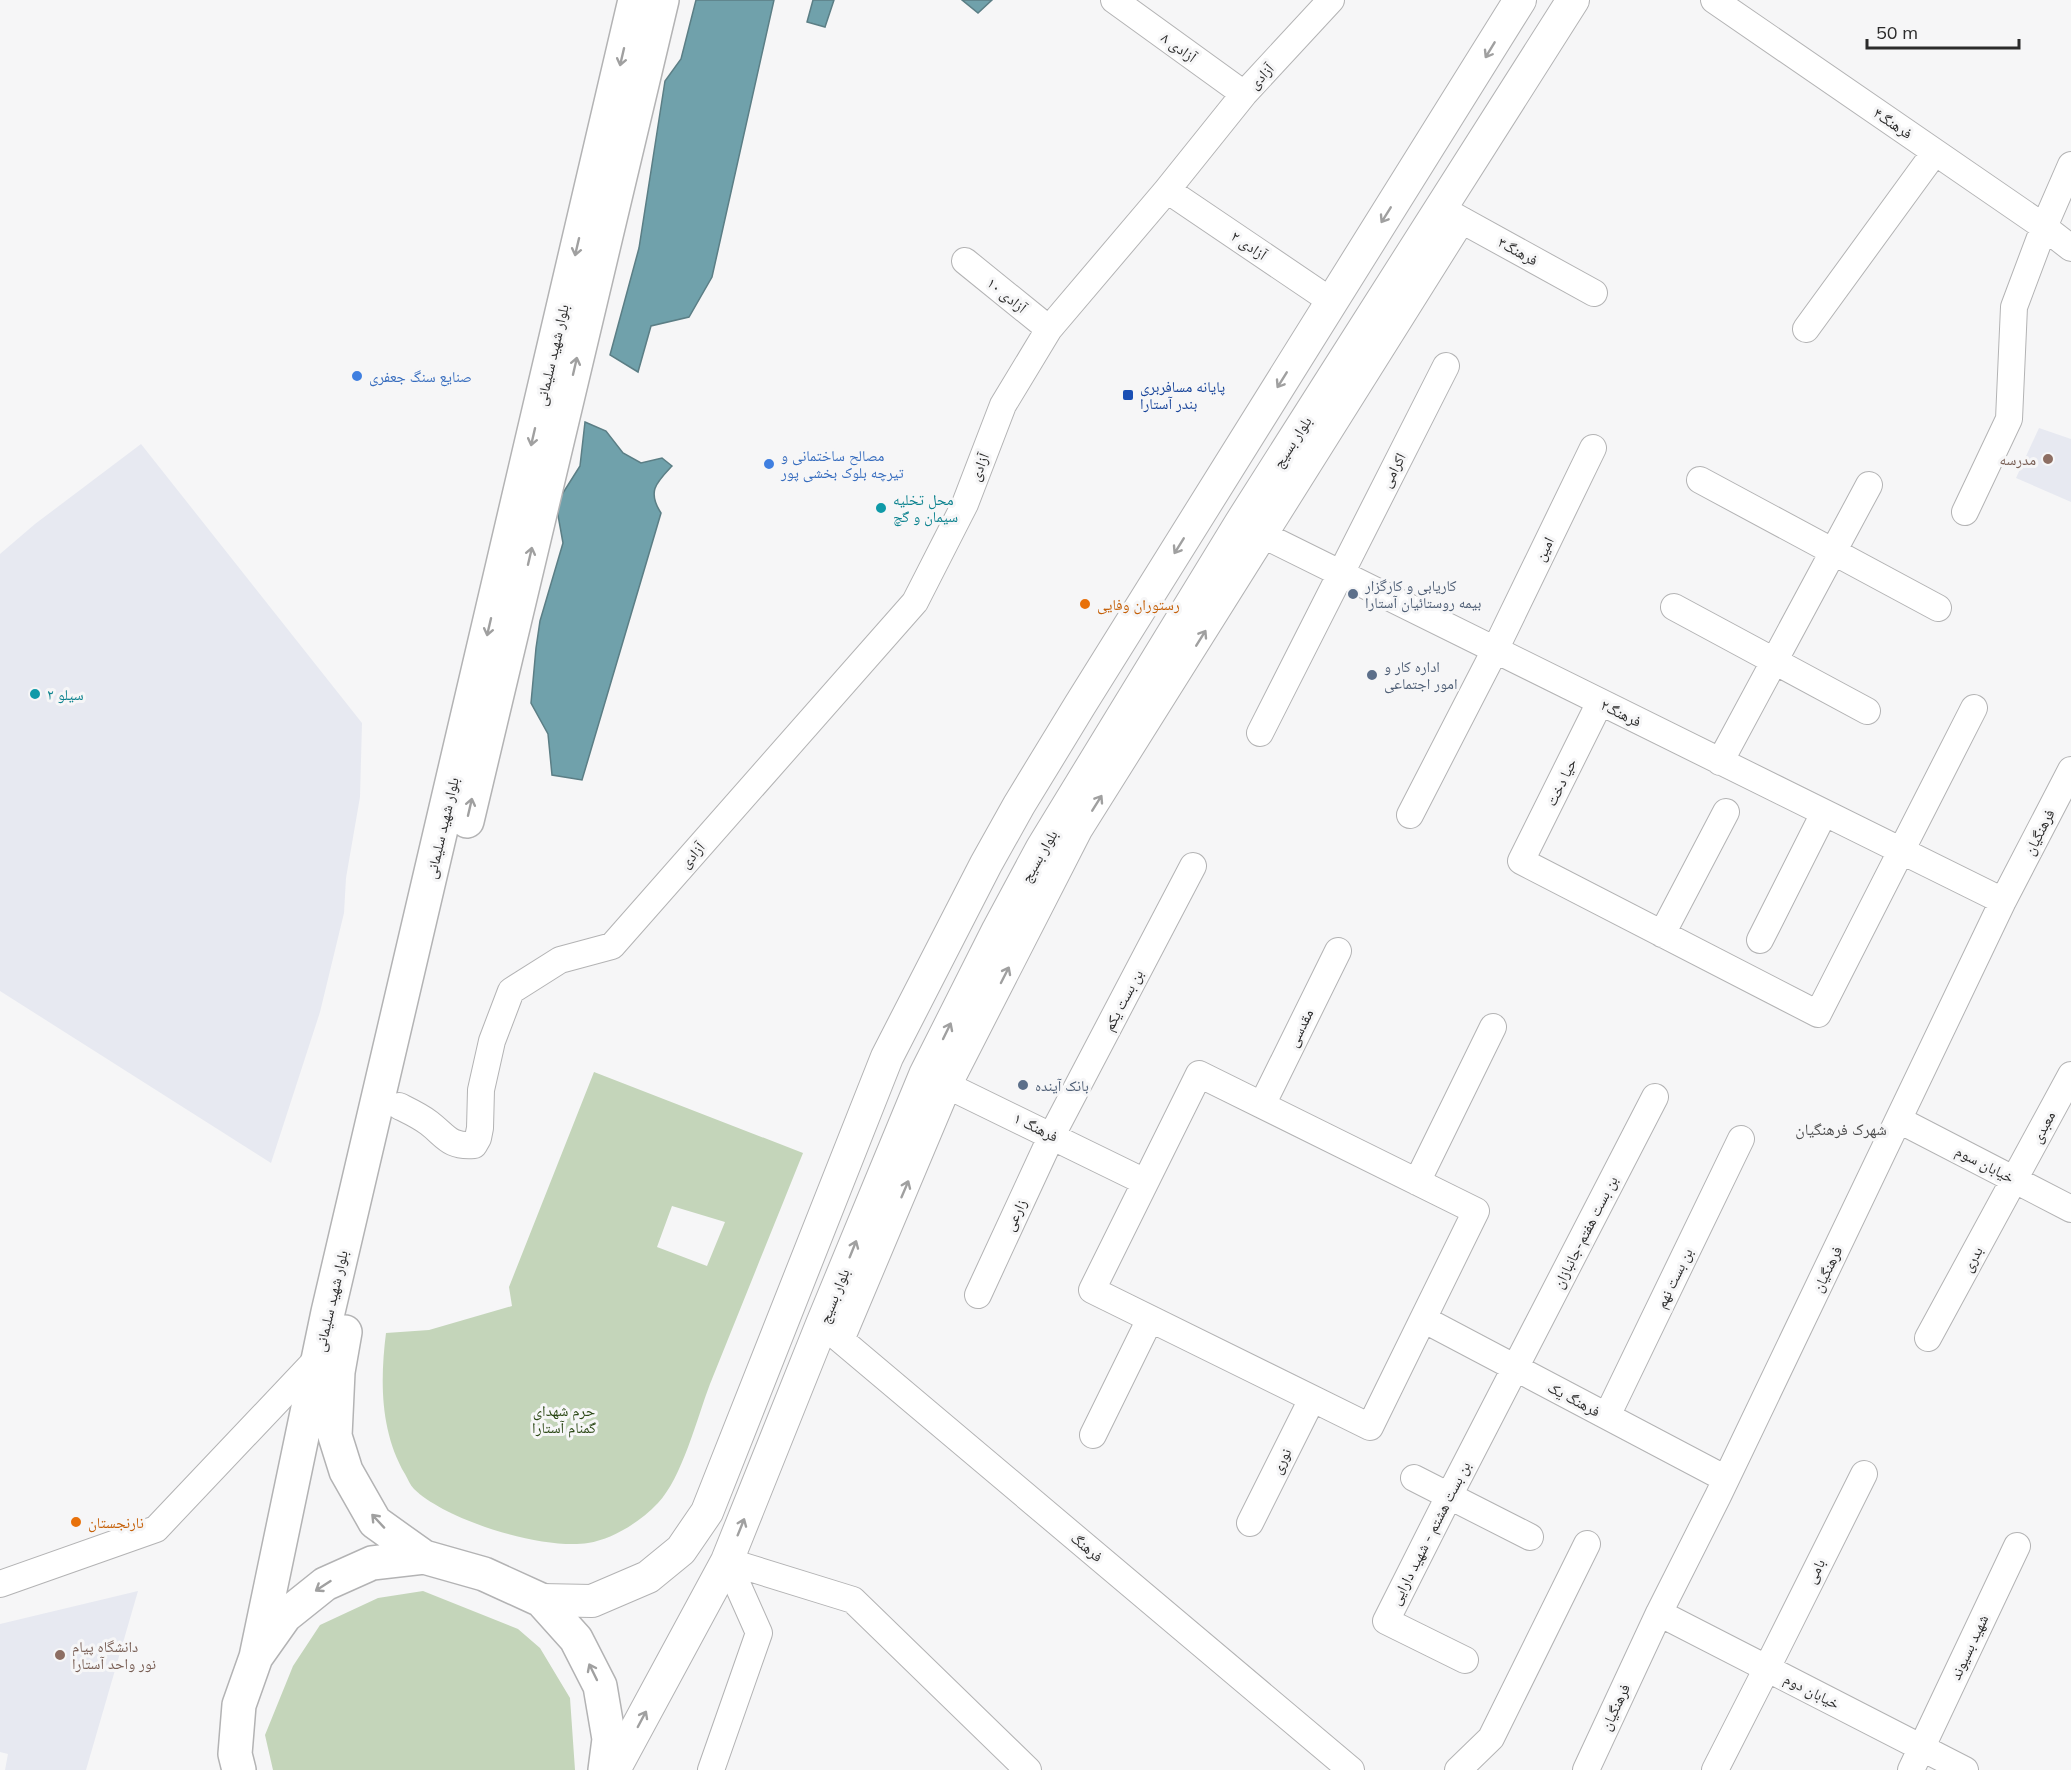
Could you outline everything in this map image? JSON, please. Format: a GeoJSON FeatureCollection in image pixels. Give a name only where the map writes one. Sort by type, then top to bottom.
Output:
{"type":"FeatureCollection","features":[{"type":"Feature","properties":{"kind":"highway","name":"بلوار شهید سلیمانی"},"geometry":{"type":"LineString","coordinates":[[256,1657],[318,1358],[635,0]]}},
{"type":"Feature","properties":{"kind":"highway","name":"بلوار شهید سلیمانی"},"geometry":{"type":"LineString","coordinates":[[424,1557],[375,1522],[346,1471],[335,1436],[338,1372],[348,1310],[399,1106],[662,0]]}},
{"type":"Feature","properties":{"kind":"highway"},"geometry":{"type":"LineString","coordinates":[[235,1765],[239,1705],[256,1657],[285,1616],[325,1584],[372,1563],[424,1557],[484,1574],[541,1600],[576,1639],[600,1686],[609,1739],[605,1770]]}},
{"type":"Feature","properties":{"kind":"main road"},"geometry":{"type":"LineString","coordinates":[[541,1600],[592,1601],[648,1577],[681,1550],[707,1512],[887,1057],[986,864],[1019,805],[1520,0]]}},
{"type":"Feature","properties":{"kind":"main road","name":"بلوار بسیج"},"geometry":{"type":"LineString","coordinates":[[614,1770],[728,1561],[832,1332],[998,930],[1042,848],[1253,530],[1452,214],[1504,110],[1573,0]]}},
{"type":"Feature","properties":{"kind":"main road"},"geometry":{"type":"LineString","coordinates":[[1467,86],[1504,110]]}},
{"type":"Feature","properties":{"kind":"main road"},"geometry":{"type":"LineString","coordinates":[[887,1057],[937,1080]]}},
{"type":"Feature","properties":{"kind":"street","name":"آزادی ۸"},"geometry":{"type":"LineString","coordinates":[[1114,0],[1244,94]]}},
{"type":"Feature","properties":{"kind":"street","name":"آزادی"},"geometry":{"type":"LineString","coordinates":[[399,1106],[427,1121],[460,1146],[474,1145],[480,1128],[481,1090],[492,1041],[511,991],[560,960],[612,946],[915,602],[965,504],[1003,405],[1048,329],[1167,190],[1244,94],[1330,0]]}},
{"type":"Feature","properties":{"kind":"street","name":"فرهنگ۴"},"geometry":{"type":"LineString","coordinates":[[1714,0],[2044,227],[2071,248]]}},
{"type":"Feature","properties":{"kind":"street"},"geometry":{"type":"LineString","coordinates":[[1806,329],[1935,152]]}},
{"type":"Feature","properties":{"kind":"street"},"geometry":{"type":"LineString","coordinates":[[1965,512],[2009,419],[2014,307],[2044,227],[2071,165]]}},
{"type":"Feature","properties":{"kind":"street","name":"آزادی ۲"},"geometry":{"type":"LineString","coordinates":[[1167,190],[1331,301]]}},
{"type":"Feature","properties":{"kind":"street","name":"فرهنگ۳"},"geometry":{"type":"LineString","coordinates":[[1452,214],[1594,294]]}},
{"type":"Feature","properties":{"kind":"street","name":"آزادی ۱۰"},"geometry":{"type":"LineString","coordinates":[[965,261],[1048,329]]}},
{"type":"Feature","properties":{"kind":"street","name":"اکرامی"},"geometry":{"type":"LineString","coordinates":[[1260,733],[1446,366]]}},
{"type":"Feature","properties":{"kind":"street","name":"امین"},"geometry":{"type":"LineString","coordinates":[[1410,815],[1495,650],[1593,447]]}},
{"type":"Feature","properties":{"kind":"street"},"geometry":{"type":"LineString","coordinates":[[1700,480],[1938,608]]}},
{"type":"Feature","properties":{"kind":"street"},"geometry":{"type":"LineString","coordinates":[[1720,762],[1869,485]]}},
{"type":"Feature","properties":{"kind":"street","name":"فرهنگ۲"},"geometry":{"type":"LineString","coordinates":[[1253,530],[2003,901]]}},
{"type":"Feature","properties":{"kind":"street"},"geometry":{"type":"LineString","coordinates":[[1674,607],[1867,711]]}},
{"type":"Feature","properties":{"kind":"street","name":"حیا دخت"},"geometry":{"type":"LineString","coordinates":[[1600,702],[1521,861],[1662,934]]}},
{"type":"Feature","properties":{"kind":"street"},"geometry":{"type":"LineString","coordinates":[[1726,812],[1662,934],[1818,1014],[1974,708]]}},
{"type":"Feature","properties":{"kind":"street","name":"فرهنگیان"},"geometry":{"type":"LineString","coordinates":[[1586,1770],[1659,1613],[1726,1479],[2003,901],[2071,770]]}},
{"type":"Feature","properties":{"kind":"street"},"geometry":{"type":"LineString","coordinates":[[1760,940],[1824,813]]}},
{"type":"Feature","properties":{"kind":"street","name":"بن بست یکم"},"geometry":{"type":"LineString","coordinates":[[1052,1135],[1193,866]]}},
{"type":"Feature","properties":{"kind":"street","name":"مقدسی"},"geometry":{"type":"LineString","coordinates":[[1262,1105],[1338,951]]}},
{"type":"Feature","properties":{"kind":"street"},"geometry":{"type":"LineString","coordinates":[[1417,1182],[1493,1027]]}},
{"type":"Feature","properties":{"kind":"street"},"geometry":{"type":"LineString","coordinates":[[1198,1074],[1476,1211],[1370,1427],[1092,1290],[1145,1182],[1198,1074]]}},
{"type":"Feature","properties":{"kind":"street","name":"معبدی"},"geometry":{"type":"LineString","coordinates":[[2015,1180],[2071,1075]]}},
{"type":"Feature","properties":{"kind":"street","name":"فرهنگ ۱"},"geometry":{"type":"LineString","coordinates":[[937,1080],[1145,1182]]}},
{"type":"Feature","properties":{"kind":"street","name":"بن بست هفتم-جانبازان"},"geometry":{"type":"LineString","coordinates":[[1514,1368],[1655,1097]]}},
{"type":"Feature","properties":{"kind":"street","name":"خیابان سوم"},"geometry":{"type":"LineString","coordinates":[[1899,1120],[2071,1209]]}},
{"type":"Feature","properties":{"kind":"street","name":"زارعی"},"geometry":{"type":"LineString","coordinates":[[978,1295],[1052,1135]]}},
{"type":"Feature","properties":{"kind":"street","name":"بن بست نهم"},"geometry":{"type":"LineString","coordinates":[[1607,1416],[1741,1139]]}},
{"type":"Feature","properties":{"kind":"street","name":"بدری"},"geometry":{"type":"LineString","coordinates":[[1928,1338],[2015,1180]]}},
{"type":"Feature","properties":{"kind":"street"},"geometry":{"type":"LineString","coordinates":[[1094,1435],[1150,1319]]}},
{"type":"Feature","properties":{"kind":"street","name":"فرهنگ یک"},"geometry":{"type":"LineString","coordinates":[[1423,1319],[1726,1479]]}},
{"type":"Feature","properties":{"kind":"street","name":"فرهنگ"},"geometry":{"type":"LineString","coordinates":[[832,1332],[1351,1770]]}},
{"type":"Feature","properties":{"kind":"street"},"geometry":{"type":"LineString","coordinates":[[0,1584],[156,1529],[318,1358]]}},
{"type":"Feature","properties":{"kind":"street","name":"بن بست هشتم - شهید دارایی"},"geometry":{"type":"LineString","coordinates":[[1465,1660],[1386,1622],[1514,1368]]}},
{"type":"Feature","properties":{"kind":"street","name":"نوری"},"geometry":{"type":"LineString","coordinates":[[1250,1523],[1312,1399]]}},
{"type":"Feature","properties":{"kind":"street","name":"بامی"},"geometry":{"type":"LineString","coordinates":[[1714,1770],[1864,1474]]}},
{"type":"Feature","properties":{"kind":"street"},"geometry":{"type":"LineString","coordinates":[[1414,1478],[1530,1537]]}},
{"type":"Feature","properties":{"kind":"street"},"geometry":{"type":"LineString","coordinates":[[1458,1770],[1491,1738],[1587,1544]]}},
{"type":"Feature","properties":{"kind":"street","name":"شهید بسیوند"},"geometry":{"type":"LineString","coordinates":[[1916,1759],[2017,1546]]}},
{"type":"Feature","properties":{"kind":"street"},"geometry":{"type":"LineString","coordinates":[[711,1770],[759,1633],[728,1561]]}},
{"type":"Feature","properties":{"kind":"street"},"geometry":{"type":"LineString","coordinates":[[728,1561],[853,1600],[1028,1770]]}},
{"type":"Feature","properties":{"kind":"street","name":"خیابان دوم"},"geometry":{"type":"LineString","coordinates":[[1659,1613],[1767,1668],[1916,1759],[1965,1770]]}},
{"type":"Feature","properties":{"kind":"shaded area","name":"مدرسه"},"geometry":{"type":"Polygon","coordinates":[[[2039,428],[2071,439],[2071,502],[2016,478],[2039,428]]]}},
{"type":"Feature","properties":{"kind":"shaded area"},"geometry":{"type":"Polygon","coordinates":[[[141,444],[362,723],[360,797],[346,878],[344,913],[320,1012],[271,1163],[0,991],[0,554],[35,524],[141,444]]]}},
{"type":"Feature","properties":{"kind":"shaded area","name":"دانشگاه پیام نور واحد آستارا"},"geometry":{"type":"Polygon","coordinates":[[[138,1591],[86,1770],[5,1770],[8,1754],[0,1752],[0,1624],[138,1591]]]}},
{"type":"Feature","properties":{"kind":"green space","name":"حرم شهدای گمنام آستارا"},"geometry":{"type":"Polygon","coordinates":[[[594,1072],[803,1153],[674,1479],[667,1492],[651,1510],[626,1529],[607,1538],[588,1543],[546,1542],[496,1531],[472,1522],[429,1501],[414,1489],[397,1458],[386,1423],[384,1405],[383,1369],[386,1333],[429,1330],[512,1306],[509,1287],[594,1072]],[[672,1206],[657,1247],[707,1266],[725,1222],[672,1206]]]}},
{"type":"Feature","properties":{"kind":"green space"},"geometry":{"type":"Polygon","coordinates":[[[423,1591],[518,1629],[540,1648],[570,1698],[575,1770],[273,1770],[265,1735],[293,1666],[320,1625],[378,1598],[423,1591]]]}},
{"type":"Feature","properties":{"kind":"water"},"geometry":{"type":"Polygon","coordinates":[[[696,0],[774,0],[712,277],[689,317],[651,326],[638,372],[610,355],[639,248],[665,81],[681,59],[696,0]]]}},
{"type":"Feature","properties":{"kind":"water"},"geometry":{"type":"Polygon","coordinates":[[[813,0],[834,0],[825,27],[807,22],[813,0]]]}},
{"type":"Feature","properties":{"kind":"water"},"geometry":{"type":"Polygon","coordinates":[[[962,0],[992,0],[978,13],[962,0]]]}},
{"type":"Feature","properties":{"kind":"water"},"geometry":{"type":"Polygon","coordinates":[[[585,422],[606,431],[623,453],[641,463],[662,458],[672,466],[655,488],[655,499],[661,513],[582,780],[552,775],[548,734],[531,703],[540,621],[563,543],[556,504],[580,466],[585,422]]]}},
{"type":"Feature","properties":{"kind":"place","name":"صنایع سنگ جعفری"},"geometry":{"type":"Point","coordinates":[357,376]}},
{"type":"Feature","properties":{"kind":"place","name":"پایانه مسافربری بندر آستارا"},"geometry":{"type":"Point","coordinates":[1128,395]}},
{"type":"Feature","properties":{"kind":"place","name":"مدرسه"},"geometry":{"type":"Point","coordinates":[2048,459]}},
{"type":"Feature","properties":{"kind":"place","name":"مصالح ساختمانی و تیرچه بلوک بخشی پور"},"geometry":{"type":"Point","coordinates":[769,464]}},
{"type":"Feature","properties":{"kind":"place","name":"محل تخلیه سیمان و گچ"},"geometry":{"type":"Point","coordinates":[881,508]}},
{"type":"Feature","properties":{"kind":"place","name":"کاریابی و کارگزار بیمه روستائیان آستارا"},"geometry":{"type":"Point","coordinates":[1353,594]}},
{"type":"Feature","properties":{"kind":"place","name":"رستوران وفایی"},"geometry":{"type":"Point","coordinates":[1085,604]}},
{"type":"Feature","properties":{"kind":"place","name":"اداره کار و امور اجتماعی"},"geometry":{"type":"Point","coordinates":[1372,675]}},
{"type":"Feature","properties":{"kind":"place","name":"سیلو ۲"},"geometry":{"type":"Point","coordinates":[35,694]}},
{"type":"Feature","properties":{"kind":"place","name":"بانک آینده"},"geometry":{"type":"Point","coordinates":[1023,1085]}},
{"type":"Feature","properties":{"kind":"place","name":"نارنجستان"},"geometry":{"type":"Point","coordinates":[76,1522]}},
{"type":"Feature","properties":{"kind":"place","name":"دانشگاه پیام نور واحد آستارا"},"geometry":{"type":"Point","coordinates":[60,1655]}},
{"type":"Feature","properties":{"kind":"district","name":"شهرک فرهنگیان"},"geometry":{"type":"Point","coordinates":[1841,1129]}}]}
